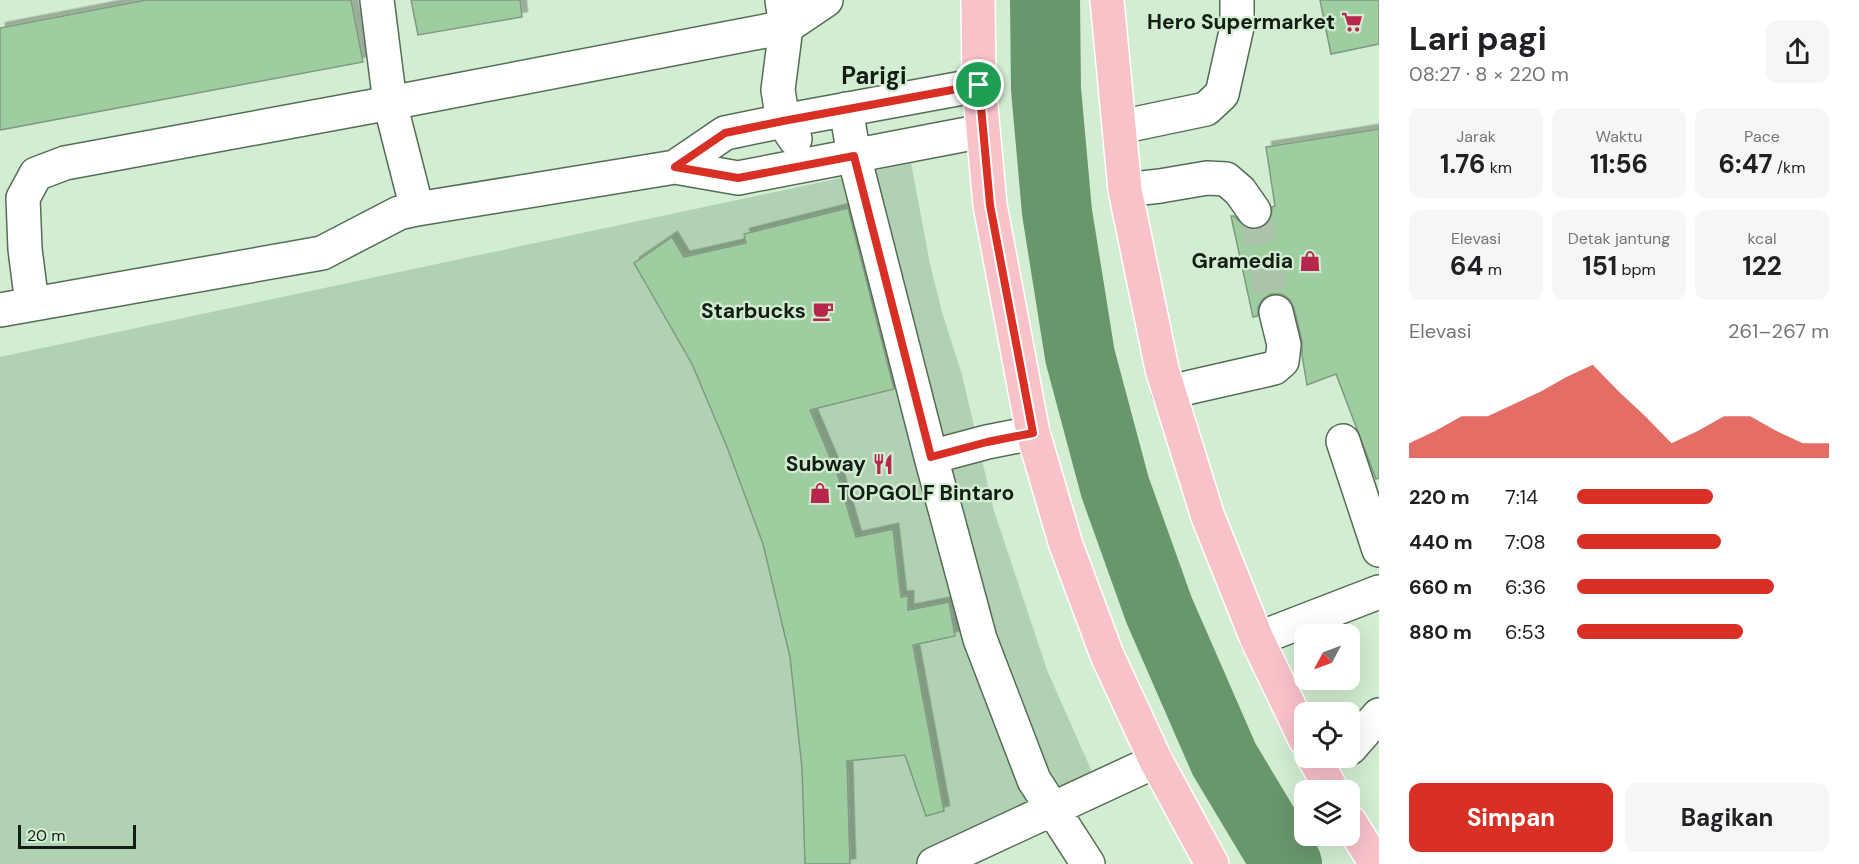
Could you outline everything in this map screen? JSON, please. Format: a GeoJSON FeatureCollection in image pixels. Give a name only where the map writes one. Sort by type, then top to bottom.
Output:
{"type":"FeatureCollection","features":[{"type":"Feature","properties":{"kind":"main road"},"geometry":{"type":"LineString","coordinates":[[978,0],[979,85],[990,205],[1033,433],[1066,545],[1107,655],[1156,761],[1212,864]]}},
{"type":"Feature","properties":{"kind":"main road"},"geometry":{"type":"LineString","coordinates":[[1107,0],[1125,190],[1162,369],[1208,517],[1257,639],[1294,716]]}},
{"type":"Feature","properties":{"kind":"main road"},"geometry":{"type":"LineString","coordinates":[[1360,838],[1376,864]]}},
{"type":"Feature","properties":{"kind":"street"},"geometry":{"type":"LineString","coordinates":[[378,0],[390,103],[417,209]]}},
{"type":"Feature","properties":{"kind":"street"},"geometry":{"type":"LineString","coordinates":[[32,304],[25,249],[23,198],[36,174],[65,163],[390,103],[784,14],[826,0]]}},
{"type":"Feature","properties":{"kind":"street"},"geometry":{"type":"LineString","coordinates":[[1120,127],[1206,109],[1222,94],[1237,27],[1237,0]]}},
{"type":"Feature","properties":{"kind":"street"},"geometry":{"type":"LineString","coordinates":[[784,14],[778,90],[783,121],[810,163]]}},
{"type":"Feature","properties":{"kind":"street"},"geometry":{"type":"LineString","coordinates":[[675,167],[725,133],[979,85]]}},
{"type":"Feature","properties":{"kind":"street"},"geometry":{"type":"LineString","coordinates":[[846,109],[862,188],[931,457],[981,639],[1034,780],[1088,864]]}},
{"type":"Feature","properties":{"kind":"street"},"geometry":{"type":"LineString","coordinates":[[0,310],[322,252],[399,213],[417,209],[675,167],[738,178],[982,131]]}},
{"type":"Feature","properties":{"kind":"street"},"geometry":{"type":"LineString","coordinates":[[1125,190],[1207,178],[1226,179],[1240,191],[1254,211]]}},
{"type":"Feature","properties":{"kind":"street"},"geometry":{"type":"LineString","coordinates":[[1169,392],[1274,368],[1282,361],[1284,345],[1276,312]]}},
{"type":"Feature","properties":{"kind":"street"},"geometry":{"type":"LineString","coordinates":[[931,457],[1033,433]]}},
{"type":"Feature","properties":{"kind":"street"},"geometry":{"type":"LineString","coordinates":[[1343,441],[1379,550]]}},
{"type":"Feature","properties":{"kind":"street"},"geometry":{"type":"LineString","coordinates":[[1257,639],[1379,592]]}},
{"type":"Feature","properties":{"kind":"street"},"geometry":{"type":"LineString","coordinates":[[1360,737],[1379,715]]}},
{"type":"Feature","properties":{"kind":"street"},"geometry":{"type":"LineString","coordinates":[[934,864],[1156,761]]}},
{"type":"Feature","properties":{"kind":"green space"},"geometry":{"type":"Polygon","coordinates":[[[911,163],[930,264],[962,375],[994,511],[1047,670],[1092,772],[917,864],[0,864],[0,357],[911,163]]]}},
{"type":"Feature","properties":{"kind":"building"},"geometry":{"type":"Polygon","coordinates":[[[146,0],[351,0],[363,62],[0,130],[0,28],[146,0]]]}},
{"type":"Feature","properties":{"kind":"building"},"geometry":{"type":"Polygon","coordinates":[[[411,0],[520,0],[522,17],[418,35],[411,0]]]}},
{"type":"Feature","properties":{"kind":"building","name":"Hero Supermarket"},"geometry":{"type":"Polygon","coordinates":[[[1320,0],[1379,0],[1379,44],[1331,54],[1320,0]]]}},
{"type":"Feature","properties":{"kind":"building","name":"Gramedia"},"geometry":{"type":"Polygon","coordinates":[[[1379,129],[1379,478],[1376,479],[1336,374],[1307,385],[1302,341],[1290,300],[1282,294],[1271,294],[1263,299],[1258,307],[1258,316],[1253,317],[1231,216],[1234,216],[1246,228],[1255,230],[1264,227],[1271,219],[1272,207],[1275,206],[1266,147],[1379,129]]]}},
{"type":"Feature","properties":{"kind":"building"},"geometry":{"type":"Polygon","coordinates":[[[848,208],[894,389],[810,410],[838,476],[856,537],[893,529],[901,597],[908,596],[908,610],[949,602],[955,636],[913,645],[944,811],[926,816],[905,755],[847,761],[850,864],[805,864],[802,768],[790,657],[763,544],[727,447],[692,364],[634,263],[672,237],[684,257],[746,243],[744,234],[848,208]]]}},
{"type":"Feature","properties":{"kind":"waterway"},"geometry":{"type":"LineString","coordinates":[[1045,0],[1046,89],[1057,212],[1080,356],[1115,487],[1159,610],[1224,759],[1287,864]]}},
{"type":"Feature","properties":{"kind":"tunnel"},"geometry":{"type":"LineString","coordinates":[[1254,211],[1276,312]]}},
{"type":"Feature","properties":{"kind":"place","name":"Hero Supermarket"},"geometry":{"type":"Point","coordinates":[1352,22]}},
{"type":"Feature","properties":{"kind":"place","name":"Gramedia"},"geometry":{"type":"Point","coordinates":[1310,261]}},
{"type":"Feature","properties":{"kind":"place","name":"Starbucks"},"geometry":{"type":"Point","coordinates":[823,311]}},
{"type":"Feature","properties":{"kind":"place","name":"Subway"},"geometry":{"type":"Point","coordinates":[883,464]}},
{"type":"Feature","properties":{"kind":"place","name":"TOPGOLF Bintaro"},"geometry":{"type":"Point","coordinates":[820,493]}},
{"type":"Feature","properties":{"kind":"district","name":"Parigi"},"geometry":{"type":"Point","coordinates":[874,75]}},
{"type":"Feature","properties":{"kind":"route"},"geometry":{"type":"LineString","coordinates":[[979,85],[990,205],[1033,433],[931,457],[854,156],[738,178],[675,167],[725,133],[979,85]]}}]}
